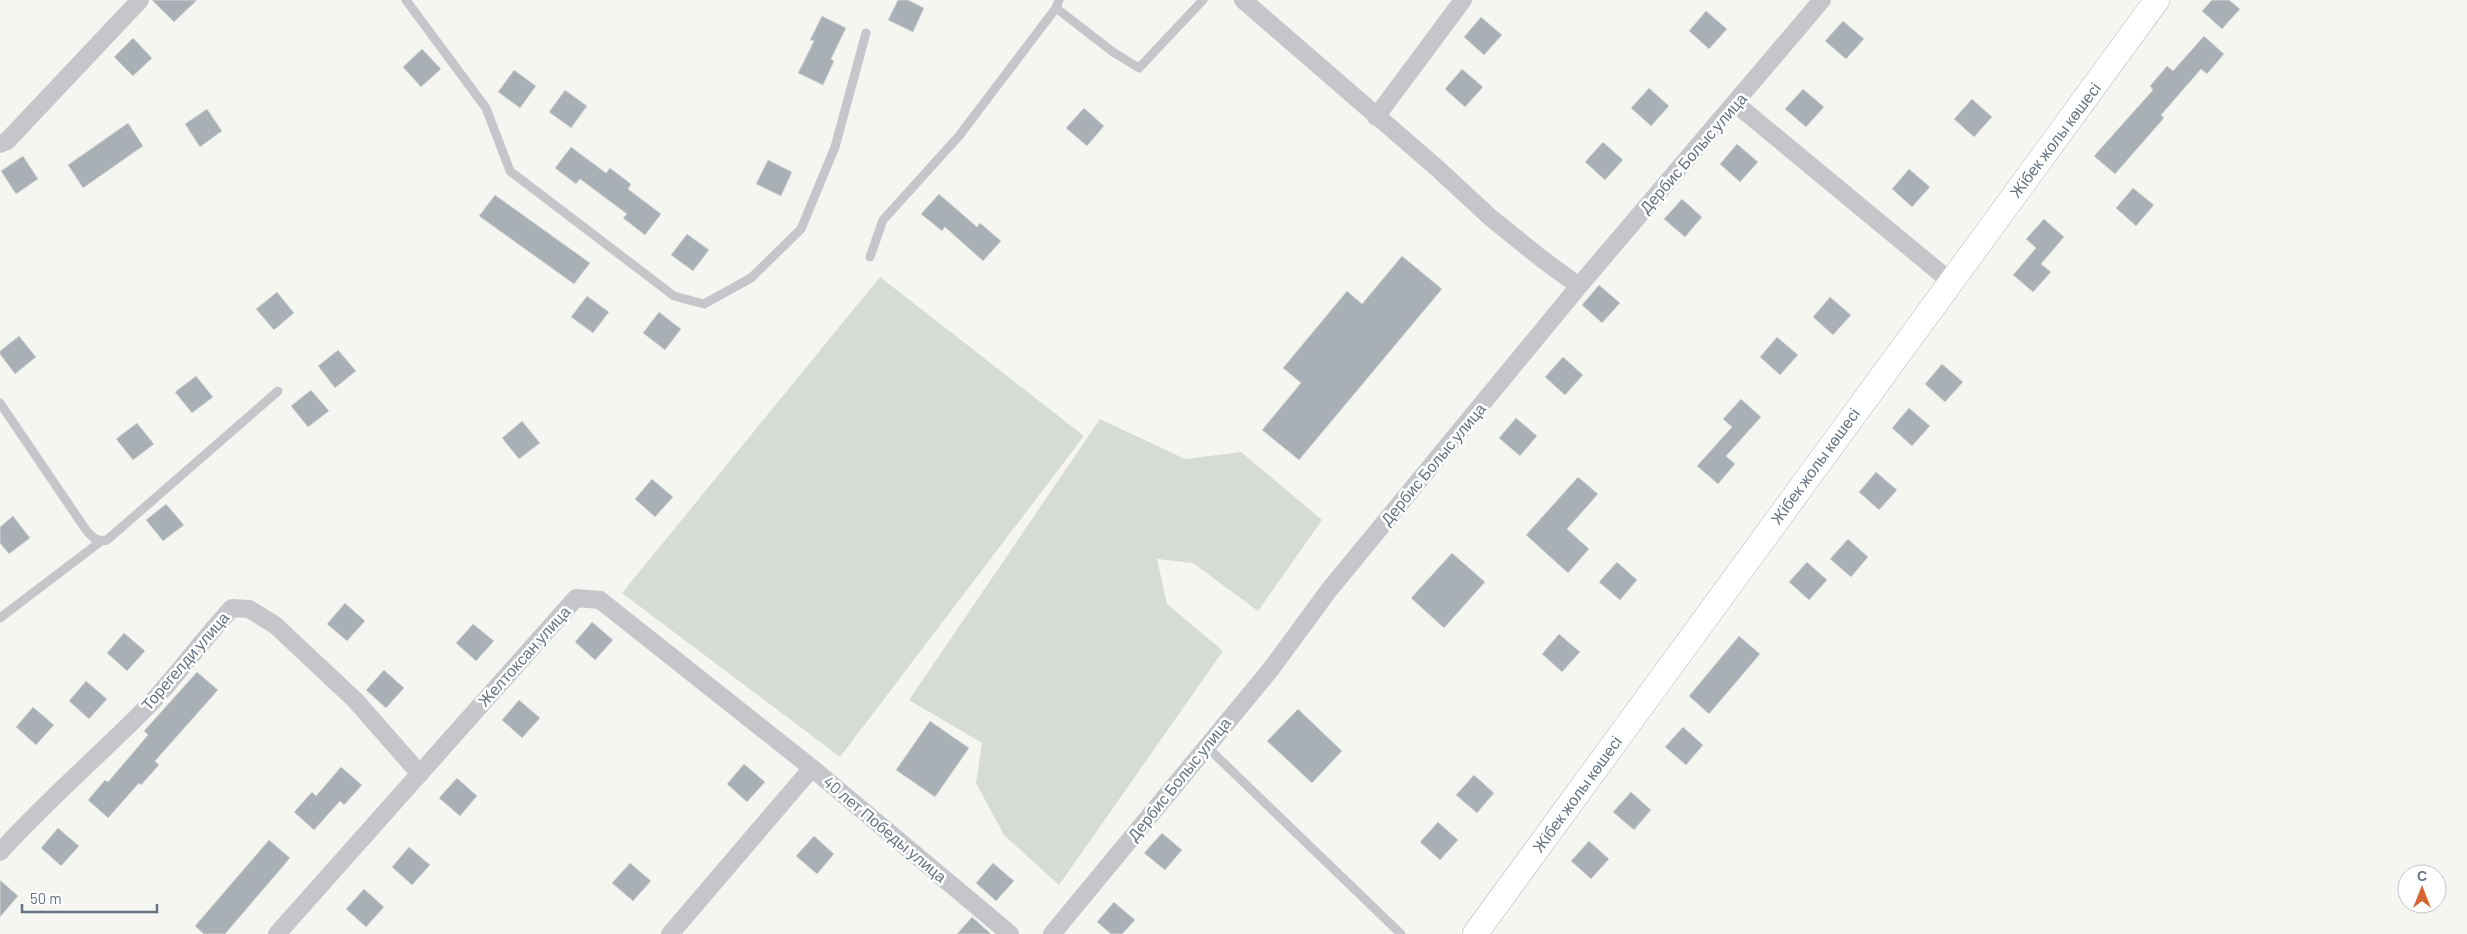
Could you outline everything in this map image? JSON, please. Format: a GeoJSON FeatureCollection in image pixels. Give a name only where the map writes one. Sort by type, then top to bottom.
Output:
{"type":"FeatureCollection","features":[{"type":"Feature","properties":{"kind":"street"},"geometry":{"type":"LineString","coordinates":[[0,144],[7,141],[140,0]]}},
{"type":"Feature","properties":{"kind":"street"},"geometry":{"type":"LineString","coordinates":[[1243,0],[1437,168],[1491,218],[1579,286]]}},
{"type":"Feature","properties":{"kind":"street"},"geometry":{"type":"LineString","coordinates":[[1376,117],[1463,0]]}},
{"type":"Feature","properties":{"kind":"street","name":"Дербис Болыс улица"},"geometry":{"type":"LineString","coordinates":[[1052,934],[1271,669],[1329,590],[1579,286],[1736,104],[1822,0]]}},
{"type":"Feature","properties":{"kind":"street","name":"Жібек жолы көшесі"},"geometry":{"type":"LineString","coordinates":[[1475,934],[1950,280],[2157,0]]}},
{"type":"Feature","properties":{"kind":"street"},"geometry":{"type":"LineString","coordinates":[[1736,104],[1950,280]]}},
{"type":"Feature","properties":{"kind":"street","name":"Желтоксан улица"},"geometry":{"type":"LineString","coordinates":[[277,934],[576,598],[600,600],[812,768]]}},
{"type":"Feature","properties":{"kind":"street","name":"Торегелди улица"},"geometry":{"type":"LineString","coordinates":[[0,852],[27,822],[150,703],[201,641],[232,608],[250,609],[275,625],[355,700],[420,774]]}},
{"type":"Feature","properties":{"kind":"street","name":"40 лет Победы улица"},"geometry":{"type":"LineString","coordinates":[[670,934],[812,768],[1010,934]]}},
{"type":"Feature","properties":{"kind":"lane"},"geometry":{"type":"LineString","coordinates":[[406,0],[486,108],[510,171],[674,296],[704,304],[750,278],[801,229],[835,146],[866,33]]}},
{"type":"Feature","properties":{"kind":"lane"},"geometry":{"type":"LineString","coordinates":[[870,257],[883,220],[959,136],[1057,4],[1113,52],[1139,68],[1203,0]]}},
{"type":"Feature","properties":{"kind":"lane"},"geometry":{"type":"LineString","coordinates":[[0,618],[100,542],[108,540],[278,391]]}},
{"type":"Feature","properties":{"kind":"lane"},"geometry":{"type":"LineString","coordinates":[[0,403],[86,530],[93,538],[100,542]]}},
{"type":"Feature","properties":{"kind":"lane"},"geometry":{"type":"LineString","coordinates":[[1206,746],[1401,934]]}},
{"type":"Feature","properties":{"kind":"shaded area"},"geometry":{"type":"Polygon","coordinates":[[[880,277],[1084,436],[840,757],[622,593],[880,277]]]}},
{"type":"Feature","properties":{"kind":"shaded area"},"geometry":{"type":"Polygon","coordinates":[[[1100,419],[1185,459],[1241,452],[1322,520],[1258,611],[1193,563],[1157,559],[1167,604],[1223,651],[1059,885],[1004,835],[976,783],[982,743],[909,700],[1100,419]]]}},
{"type":"Feature","properties":{"kind":"building"},"geometry":{"type":"Polygon","coordinates":[[[152,0],[197,0],[174,22],[152,0]]]}},
{"type":"Feature","properties":{"kind":"building"},"geometry":{"type":"Polygon","coordinates":[[[898,0],[908,0],[924,8],[913,32],[888,20],[898,0]]]}},
{"type":"Feature","properties":{"kind":"building"},"geometry":{"type":"Polygon","coordinates":[[[2212,0],[2229,0],[2240,9],[2222,29],[2202,11],[2212,0]]]}},
{"type":"Feature","properties":{"kind":"building"},"geometry":{"type":"Polygon","coordinates":[[[1706,11],[1727,29],[1709,49],[1689,31],[1706,11]]]}},
{"type":"Feature","properties":{"kind":"building"},"geometry":{"type":"Polygon","coordinates":[[[822,16],[846,28],[831,59],[834,61],[823,85],[798,73],[814,41],[810,40],[822,16]]]}},
{"type":"Feature","properties":{"kind":"building"},"geometry":{"type":"Polygon","coordinates":[[[1481,17],[1502,35],[1484,55],[1464,37],[1481,17]]]}},
{"type":"Feature","properties":{"kind":"building"},"geometry":{"type":"Polygon","coordinates":[[[1843,21],[1864,39],[1846,59],[1825,41],[1843,21]]]}},
{"type":"Feature","properties":{"kind":"building"},"geometry":{"type":"Polygon","coordinates":[[[2204,36],[2224,54],[2207,74],[2201,69],[2161,115],[2164,118],[2115,174],[2094,156],[2153,90],[2150,86],[2167,66],[2173,71],[2204,36]]]}},
{"type":"Feature","properties":{"kind":"building"},"geometry":{"type":"Polygon","coordinates":[[[133,38],[152,58],[133,76],[114,57],[133,38]]]}},
{"type":"Feature","properties":{"kind":"building"},"geometry":{"type":"Polygon","coordinates":[[[422,49],[441,69],[421,87],[403,67],[422,49]]]}},
{"type":"Feature","properties":{"kind":"building"},"geometry":{"type":"Polygon","coordinates":[[[1462,69],[1483,87],[1465,107],[1445,89],[1462,69]]]}},
{"type":"Feature","properties":{"kind":"building"},"geometry":{"type":"Polygon","coordinates":[[[514,70],[536,86],[520,108],[498,92],[514,70]]]}},
{"type":"Feature","properties":{"kind":"building"},"geometry":{"type":"Polygon","coordinates":[[[1649,88],[1669,106],[1651,126],[1631,108],[1649,88]]]}},
{"type":"Feature","properties":{"kind":"building"},"geometry":{"type":"Polygon","coordinates":[[[1803,89],[1824,107],[1806,127],[1785,109],[1803,89]]]}},
{"type":"Feature","properties":{"kind":"building"},"geometry":{"type":"Polygon","coordinates":[[[565,90],[587,106],[571,128],[549,112],[565,90]]]}},
{"type":"Feature","properties":{"kind":"building"},"geometry":{"type":"Polygon","coordinates":[[[1972,99],[1992,117],[1974,137],[1954,119],[1972,99]]]}},
{"type":"Feature","properties":{"kind":"building"},"geometry":{"type":"Polygon","coordinates":[[[1084,108],[1104,126],[1087,146],[1066,128],[1084,108]]]}},
{"type":"Feature","properties":{"kind":"building"},"geometry":{"type":"Polygon","coordinates":[[[207,109],[222,131],[200,147],[185,124],[207,109]]]}},
{"type":"Feature","properties":{"kind":"building"},"geometry":{"type":"Polygon","coordinates":[[[128,123],[143,146],[83,188],[68,165],[128,123]]]}},
{"type":"Feature","properties":{"kind":"building"},"geometry":{"type":"Polygon","coordinates":[[[1603,142],[1623,160],[1605,180],[1585,162],[1603,142]]]}},
{"type":"Feature","properties":{"kind":"building"},"geometry":{"type":"Polygon","coordinates":[[[1737,144],[1758,162],[1740,182],[1720,164],[1737,144]]]}},
{"type":"Feature","properties":{"kind":"building"},"geometry":{"type":"Polygon","coordinates":[[[571,147],[606,173],[610,168],[631,184],[628,189],[661,214],[645,235],[623,218],[627,214],[580,179],[576,184],[555,168],[571,147]]]}},
{"type":"Feature","properties":{"kind":"building"},"geometry":{"type":"Polygon","coordinates":[[[23,156],[38,179],[16,194],[1,171],[23,156]]]}},
{"type":"Feature","properties":{"kind":"building"},"geometry":{"type":"Polygon","coordinates":[[[768,160],[792,172],[781,196],[756,184],[768,160]]]}},
{"type":"Feature","properties":{"kind":"building"},"geometry":{"type":"Polygon","coordinates":[[[1909,169],[1930,187],[1912,207],[1892,189],[1909,169]]]}},
{"type":"Feature","properties":{"kind":"building"},"geometry":{"type":"Polygon","coordinates":[[[2133,188],[2154,205],[2136,226],[2116,208],[2133,188]]]}},
{"type":"Feature","properties":{"kind":"building"},"geometry":{"type":"Polygon","coordinates":[[[939,194],[977,227],[980,223],[1001,241],[983,261],[945,227],[942,231],[921,214],[939,194]]]}},
{"type":"Feature","properties":{"kind":"building"},"geometry":{"type":"Polygon","coordinates":[[[495,195],[590,263],[574,284],[479,216],[495,195]]]}},
{"type":"Feature","properties":{"kind":"building"},"geometry":{"type":"Polygon","coordinates":[[[1682,199],[1702,217],[1685,237],[1664,219],[1682,199]]]}},
{"type":"Feature","properties":{"kind":"building"},"geometry":{"type":"Polygon","coordinates":[[[2044,219],[2064,237],[2041,264],[2051,272],[2033,292],[2013,275],[2036,248],[2026,239],[2044,219]]]}},
{"type":"Feature","properties":{"kind":"building"},"geometry":{"type":"Polygon","coordinates":[[[687,234],[709,250],[693,271],[671,255],[687,234]]]}},
{"type":"Feature","properties":{"kind":"building"},"geometry":{"type":"Polygon","coordinates":[[[1402,256],[1442,289],[1299,460],[1262,430],[1301,383],[1283,368],[1347,291],[1362,304],[1402,256]]]}},
{"type":"Feature","properties":{"kind":"building"},"geometry":{"type":"Polygon","coordinates":[[[1599,285],[1620,303],[1602,323],[1582,305],[1599,285]]]}},
{"type":"Feature","properties":{"kind":"building"},"geometry":{"type":"Polygon","coordinates":[[[277,292],[294,313],[274,330],[256,309],[277,292]]]}},
{"type":"Feature","properties":{"kind":"building"},"geometry":{"type":"Polygon","coordinates":[[[587,296],[609,312],[593,333],[571,317],[587,296]]]}},
{"type":"Feature","properties":{"kind":"building"},"geometry":{"type":"Polygon","coordinates":[[[1830,297],[1851,315],[1833,335],[1813,317],[1830,297]]]}},
{"type":"Feature","properties":{"kind":"building"},"geometry":{"type":"Polygon","coordinates":[[[659,312],[681,329],[665,350],[643,333],[659,312]]]}},
{"type":"Feature","properties":{"kind":"building"},"geometry":{"type":"Polygon","coordinates":[[[19,336],[36,357],[15,374],[0,354],[0,351],[19,336]]]}},
{"type":"Feature","properties":{"kind":"building"},"geometry":{"type":"Polygon","coordinates":[[[1777,337],[1798,355],[1780,375],[1760,357],[1777,337]]]}},
{"type":"Feature","properties":{"kind":"building"},"geometry":{"type":"Polygon","coordinates":[[[338,350],[356,371],[335,388],[318,366],[338,350]]]}},
{"type":"Feature","properties":{"kind":"building"},"geometry":{"type":"Polygon","coordinates":[[[1563,357],[1583,375],[1565,395],[1545,377],[1563,357]]]}},
{"type":"Feature","properties":{"kind":"building"},"geometry":{"type":"Polygon","coordinates":[[[1942,364],[1963,382],[1945,402],[1925,384],[1942,364]]]}},
{"type":"Feature","properties":{"kind":"building"},"geometry":{"type":"Polygon","coordinates":[[[196,376],[213,397],[192,413],[175,392],[196,376]]]}},
{"type":"Feature","properties":{"kind":"building"},"geometry":{"type":"Polygon","coordinates":[[[311,390],[329,411],[308,427],[291,406],[311,390]]]}},
{"type":"Feature","properties":{"kind":"building"},"geometry":{"type":"Polygon","coordinates":[[[1741,399],[1761,417],[1726,456],[1735,464],[1718,484],[1697,466],[1732,427],[1723,419],[1741,399]]]}},
{"type":"Feature","properties":{"kind":"building"},"geometry":{"type":"Polygon","coordinates":[[[1909,408],[1930,426],[1912,446],[1892,428],[1909,408]]]}},
{"type":"Feature","properties":{"kind":"building"},"geometry":{"type":"Polygon","coordinates":[[[1516,418],[1537,436],[1520,456],[1499,438],[1516,418]]]}},
{"type":"Feature","properties":{"kind":"building"},"geometry":{"type":"Polygon","coordinates":[[[522,421],[540,443],[519,459],[502,438],[522,421]]]}},
{"type":"Feature","properties":{"kind":"building"},"geometry":{"type":"Polygon","coordinates":[[[137,423],[154,444],[133,460],[116,439],[137,423]]]}},
{"type":"Feature","properties":{"kind":"building"},"geometry":{"type":"Polygon","coordinates":[[[1876,472],[1897,490],[1879,510],[1859,492],[1876,472]]]}},
{"type":"Feature","properties":{"kind":"building"},"geometry":{"type":"Polygon","coordinates":[[[1578,477],[1598,494],[1567,529],[1589,549],[1568,573],[1526,535],[1578,477]]]}},
{"type":"Feature","properties":{"kind":"building"},"geometry":{"type":"Polygon","coordinates":[[[652,479],[673,497],[655,517],[635,499],[652,479]]]}},
{"type":"Feature","properties":{"kind":"building"},"geometry":{"type":"Polygon","coordinates":[[[166,504],[184,525],[163,541],[146,520],[166,504]]]}},
{"type":"Feature","properties":{"kind":"building"},"geometry":{"type":"Polygon","coordinates":[[[13,516],[30,538],[9,554],[0,543],[0,527],[13,516]]]}},
{"type":"Feature","properties":{"kind":"building"},"geometry":{"type":"Polygon","coordinates":[[[1848,539],[1868,557],[1851,577],[1830,559],[1848,539]]]}},
{"type":"Feature","properties":{"kind":"building"},"geometry":{"type":"Polygon","coordinates":[[[1452,553],[1485,582],[1444,628],[1411,598],[1452,553]]]}},
{"type":"Feature","properties":{"kind":"building"},"geometry":{"type":"Polygon","coordinates":[[[1617,562],[1637,580],[1620,600],[1599,582],[1617,562]]]}},
{"type":"Feature","properties":{"kind":"building"},"geometry":{"type":"Polygon","coordinates":[[[1807,562],[1827,580],[1809,600],[1789,582],[1807,562]]]}},
{"type":"Feature","properties":{"kind":"building"},"geometry":{"type":"Polygon","coordinates":[[[345,603],[365,621],[347,641],[327,624],[345,603]]]}},
{"type":"Feature","properties":{"kind":"building"},"geometry":{"type":"Polygon","coordinates":[[[592,622],[613,640],[595,660],[575,642],[592,622]]]}},
{"type":"Feature","properties":{"kind":"building"},"geometry":{"type":"Polygon","coordinates":[[[473,624],[494,641],[476,661],[456,643],[473,624]]]}},
{"type":"Feature","properties":{"kind":"building"},"geometry":{"type":"Polygon","coordinates":[[[124,633],[145,651],[127,671],[107,653],[124,633]]]}},
{"type":"Feature","properties":{"kind":"building"},"geometry":{"type":"Polygon","coordinates":[[[1559,634],[1580,652],[1562,672],[1542,654],[1559,634]]]}},
{"type":"Feature","properties":{"kind":"building"},"geometry":{"type":"Polygon","coordinates":[[[1739,636],[1760,654],[1709,714],[1689,696],[1739,636]]]}},
{"type":"Feature","properties":{"kind":"building"},"geometry":{"type":"Polygon","coordinates":[[[384,670],[404,688],[386,708],[366,690],[384,670]]]}},
{"type":"Feature","properties":{"kind":"building"},"geometry":{"type":"Polygon","coordinates":[[[197,672],[218,690],[155,761],[159,765],[141,785],[139,783],[108,818],[88,800],[105,780],[108,782],[148,735],[144,731],[197,672]]]}},
{"type":"Feature","properties":{"kind":"building"},"geometry":{"type":"Polygon","coordinates":[[[86,681],[107,699],[89,719],[69,701],[86,681]]]}},
{"type":"Feature","properties":{"kind":"building"},"geometry":{"type":"Polygon","coordinates":[[[519,700],[540,718],[522,738],[502,720],[519,700]]]}},
{"type":"Feature","properties":{"kind":"building"},"geometry":{"type":"Polygon","coordinates":[[[33,707],[54,725],[36,745],[16,727],[33,707]]]}},
{"type":"Feature","properties":{"kind":"building"},"geometry":{"type":"Polygon","coordinates":[[[1298,709],[1342,751],[1312,783],[1267,741],[1298,709]]]}},
{"type":"Feature","properties":{"kind":"building"},"geometry":{"type":"Polygon","coordinates":[[[930,721],[969,748],[935,797],[896,770],[930,721]]]}},
{"type":"Feature","properties":{"kind":"building"},"geometry":{"type":"Polygon","coordinates":[[[1683,727],[1703,745],[1686,765],[1665,747],[1683,727]]]}},
{"type":"Feature","properties":{"kind":"building"},"geometry":{"type":"Polygon","coordinates":[[[744,764],[765,782],[747,802],[727,784],[744,764]]]}},
{"type":"Feature","properties":{"kind":"building"},"geometry":{"type":"Polygon","coordinates":[[[341,767],[362,785],[344,805],[340,801],[314,830],[294,812],[312,792],[316,796],[341,767]]]}},
{"type":"Feature","properties":{"kind":"building"},"geometry":{"type":"Polygon","coordinates":[[[1474,775],[1494,793],[1477,813],[1456,795],[1474,775]]]}},
{"type":"Feature","properties":{"kind":"building"},"geometry":{"type":"Polygon","coordinates":[[[457,778],[477,796],[460,816],[439,798],[457,778]]]}},
{"type":"Feature","properties":{"kind":"building"},"geometry":{"type":"Polygon","coordinates":[[[1631,792],[1651,810],[1634,830],[1613,812],[1631,792]]]}},
{"type":"Feature","properties":{"kind":"building"},"geometry":{"type":"Polygon","coordinates":[[[1438,822],[1458,840],[1440,860],[1420,842],[1438,822]]]}},
{"type":"Feature","properties":{"kind":"building"},"geometry":{"type":"Polygon","coordinates":[[[58,828],[79,846],[61,866],[41,848],[58,828]]]}},
{"type":"Feature","properties":{"kind":"building"},"geometry":{"type":"Polygon","coordinates":[[[1162,833],[1182,850],[1165,870],[1144,853],[1162,833]]]}},
{"type":"Feature","properties":{"kind":"building"},"geometry":{"type":"Polygon","coordinates":[[[814,836],[834,854],[817,874],[796,856],[814,836]]]}},
{"type":"Feature","properties":{"kind":"building"},"geometry":{"type":"Polygon","coordinates":[[[269,840],[290,858],[225,934],[204,934],[195,926],[269,840]]]}},
{"type":"Feature","properties":{"kind":"building"},"geometry":{"type":"Polygon","coordinates":[[[1589,841],[1609,859],[1591,879],[1571,861],[1589,841]]]}},
{"type":"Feature","properties":{"kind":"building"},"geometry":{"type":"Polygon","coordinates":[[[409,847],[430,865],[412,885],[392,867],[409,847]]]}},
{"type":"Feature","properties":{"kind":"building"},"geometry":{"type":"Polygon","coordinates":[[[630,863],[651,881],[633,901],[612,883],[630,863]]]}},
{"type":"Feature","properties":{"kind":"building"},"geometry":{"type":"Polygon","coordinates":[[[993,863],[1014,881],[996,901],[976,883],[993,863]]]}},
{"type":"Feature","properties":{"kind":"building"},"geometry":{"type":"Polygon","coordinates":[[[0,880],[18,896],[0,917],[0,880]]]}},
{"type":"Feature","properties":{"kind":"building"},"geometry":{"type":"Polygon","coordinates":[[[364,889],[384,907],[366,927],[346,909],[364,889]]]}},
{"type":"Feature","properties":{"kind":"building"},"geometry":{"type":"Polygon","coordinates":[[[1114,902],[1135,920],[1122,934],[1111,934],[1097,922],[1114,902]]]}},
{"type":"Feature","properties":{"kind":"building"},"geometry":{"type":"Polygon","coordinates":[[[972,917],[991,934],[957,934],[972,917]]]}}]}
